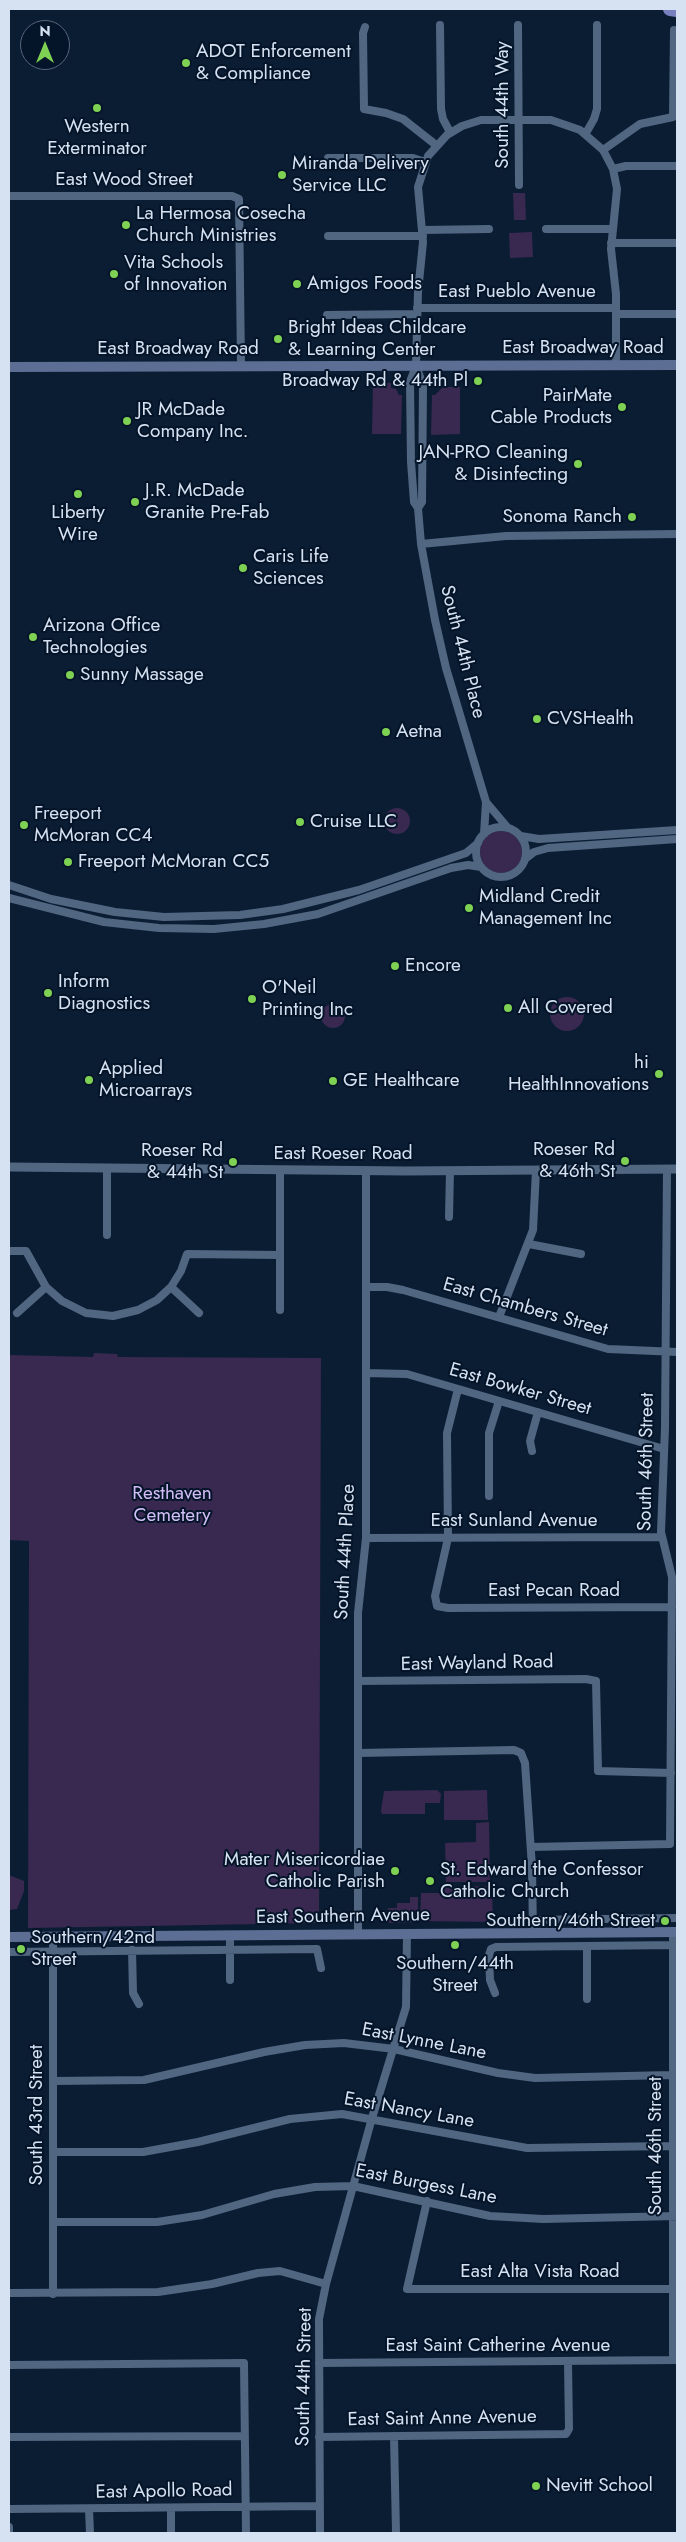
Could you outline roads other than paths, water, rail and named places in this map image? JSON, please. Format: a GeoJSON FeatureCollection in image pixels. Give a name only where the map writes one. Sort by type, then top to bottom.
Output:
{"type":"FeatureCollection","features":[{"type":"Feature","properties":{"kind":"highway"},"geometry":{"type":"LineString","coordinates":[[670,9],[677,10]]}},
{"type":"Feature","properties":{"kind":"main road","name":"East Broadway Road"},"geometry":{"type":"LineString","coordinates":[[9,367],[677,365]]}},
{"type":"Feature","properties":{"kind":"main road","name":"East Southern Avenue"},"geometry":{"type":"LineString","coordinates":[[9,1937],[675,1932]]}},
{"type":"Feature","properties":{"kind":"street"},"geometry":{"type":"LineString","coordinates":[[440,25],[442,114],[450,132],[481,120],[557,121],[586,133],[603,150],[613,169],[617,194],[611,243],[616,311],[616,365]]}},
{"type":"Feature","properties":{"kind":"street","name":"South 44th Way"},"geometry":{"type":"LineString","coordinates":[[518,25],[519,185]]}},
{"type":"Feature","properties":{"kind":"street"},"geometry":{"type":"LineString","coordinates":[[586,133],[597,109],[597,25]]}},
{"type":"Feature","properties":{"kind":"street"},"geometry":{"type":"LineString","coordinates":[[365,27],[362,33],[364,109],[397,116],[436,145]]}},
{"type":"Feature","properties":{"kind":"street"},"geometry":{"type":"LineString","coordinates":[[603,150],[640,124],[673,118],[674,30]]}},
{"type":"Feature","properties":{"kind":"street","name":"South 44th Place"},"geometry":{"type":"LineString","coordinates":[[450,132],[436,145],[425,162],[418,192],[423,233],[417,311],[416,366],[410,382],[411,462],[414,502],[418,508],[421,544],[446,668],[486,802],[487,822],[484,834]]}},
{"type":"Feature","properties":{"kind":"street"},"geometry":{"type":"LineString","coordinates":[[328,158],[412,158],[425,162]]}},
{"type":"Feature","properties":{"kind":"street"},"geometry":{"type":"LineString","coordinates":[[613,169],[626,166],[677,166]]}},
{"type":"Feature","properties":{"kind":"street","name":"East Wood Street"},"geometry":{"type":"LineString","coordinates":[[9,196],[232,196],[239,199],[241,366]]}},
{"type":"Feature","properties":{"kind":"street"},"geometry":{"type":"LineString","coordinates":[[328,236],[489,229]]}},
{"type":"Feature","properties":{"kind":"street"},"geometry":{"type":"LineString","coordinates":[[546,229],[612,229]]}},
{"type":"Feature","properties":{"kind":"street"},"geometry":{"type":"LineString","coordinates":[[611,243],[677,243]]}},
{"type":"Feature","properties":{"kind":"street","name":"East Pueblo Avenue"},"geometry":{"type":"LineString","coordinates":[[327,315],[417,311],[616,311],[677,314]]}},
{"type":"Feature","properties":{"kind":"street","name":"South 44th Place"},"geometry":{"type":"LineString","coordinates":[[416,366],[422,382],[422,502],[418,508]]}},
{"type":"Feature","properties":{"kind":"street"},"geometry":{"type":"LineString","coordinates":[[421,544],[516,535],[677,534]]}},
{"type":"Feature","properties":{"kind":"street","name":"South 44th Place"},"geometry":{"type":"LineString","coordinates":[[486,802],[508,828]]}},
{"type":"Feature","properties":{"kind":"street"},"geometry":{"type":"LineString","coordinates":[[9,885],[51,900],[115,912],[164,917],[240,915],[300,906],[359,890],[466,853],[478,843],[484,834],[494,828],[508,828],[521,836],[539,839],[677,830]]}},
{"type":"Feature","properties":{"kind":"street"},"geometry":{"type":"LineString","coordinates":[[580,846],[595,840],[627,838],[636,832]]}},
{"type":"Feature","properties":{"kind":"street"},"geometry":{"type":"LineString","coordinates":[[478,843],[476,856],[481,867],[491,875],[506,877],[519,870],[525,859],[526,847],[521,836]]}},
{"type":"Feature","properties":{"kind":"street"},"geometry":{"type":"LineString","coordinates":[[525,859],[542,850],[677,839]]}},
{"type":"Feature","properties":{"kind":"street"},"geometry":{"type":"LineString","coordinates":[[9,898],[104,922],[159,928],[214,929],[264,924],[318,914],[452,868],[468,865],[481,867]]}},
{"type":"Feature","properties":{"kind":"street","name":"East Roeser Road"},"geometry":{"type":"LineString","coordinates":[[9,1167],[366,1171],[677,1169]]}},
{"type":"Feature","properties":{"kind":"street"},"geometry":{"type":"LineString","coordinates":[[107,1169],[107,1234]]}},
{"type":"Feature","properties":{"kind":"street","name":"South 46th Street"},"geometry":{"type":"LineString","coordinates":[[530,1847],[670,1844],[674,1670],[672,1577],[661,1536],[664,1449],[667,1169]]}},
{"type":"Feature","properties":{"kind":"street"},"geometry":{"type":"LineString","coordinates":[[280,1170],[280,1310]]}},
{"type":"Feature","properties":{"kind":"street"},"geometry":{"type":"LineString","coordinates":[[449,1217],[450,1170]]}},
{"type":"Feature","properties":{"kind":"street"},"geometry":{"type":"LineString","coordinates":[[499,1317],[529,1244],[536,1217],[536,1170]]}},
{"type":"Feature","properties":{"kind":"street","name":"South 44th Place"},"geometry":{"type":"LineString","coordinates":[[358,1934],[358,1613],[366,1538],[366,1171]]}},
{"type":"Feature","properties":{"kind":"street"},"geometry":{"type":"LineString","coordinates":[[529,1244],[581,1254]]}},
{"type":"Feature","properties":{"kind":"street"},"geometry":{"type":"LineString","coordinates":[[9,1251],[26,1252],[46,1287],[62,1301],[86,1313],[113,1316],[138,1310],[157,1300],[171,1287],[181,1271],[187,1254],[280,1255]]}},
{"type":"Feature","properties":{"kind":"street"},"geometry":{"type":"LineString","coordinates":[[17,1313],[46,1287]]}},
{"type":"Feature","properties":{"kind":"street"},"geometry":{"type":"LineString","coordinates":[[171,1287],[199,1313]]}},
{"type":"Feature","properties":{"kind":"street","name":"East Chambers Street"},"geometry":{"type":"LineString","coordinates":[[366,1287],[387,1287],[403,1290],[608,1349],[677,1352]]}},
{"type":"Feature","properties":{"kind":"street","name":"East Bowker Street"},"geometry":{"type":"LineString","coordinates":[[366,1373],[408,1374],[664,1449]]}},
{"type":"Feature","properties":{"kind":"street"},"geometry":{"type":"LineString","coordinates":[[448,1538],[447,1433],[458,1389]]}},
{"type":"Feature","properties":{"kind":"street"},"geometry":{"type":"LineString","coordinates":[[489,1496],[489,1433],[499,1401]]}},
{"type":"Feature","properties":{"kind":"street"},"geometry":{"type":"LineString","coordinates":[[532,1451],[530,1441],[538,1412]]}},
{"type":"Feature","properties":{"kind":"street","name":"East Sunland Avenue"},"geometry":{"type":"LineString","coordinates":[[366,1538],[661,1536]]}},
{"type":"Feature","properties":{"kind":"street","name":"East Pecan Road"},"geometry":{"type":"LineString","coordinates":[[448,1538],[435,1596],[437,1606],[448,1608],[672,1607]]}},
{"type":"Feature","properties":{"kind":"street","name":"East Wayland Road"},"geometry":{"type":"LineString","coordinates":[[358,1681],[586,1679],[596,1681],[598,1771],[671,1773]]}},
{"type":"Feature","properties":{"kind":"street"},"geometry":{"type":"LineString","coordinates":[[358,1753],[514,1750],[521,1753],[525,1763],[533,1933]]}},
{"type":"Feature","properties":{"kind":"street"},"geometry":{"type":"LineString","coordinates":[[533,1920],[677,1918]]}},
{"type":"Feature","properties":{"kind":"street","name":"South 46th Street"},"geometry":{"type":"LineString","coordinates":[[675,1932],[672,2076],[675,2216],[672,2289],[675,2360]]}},
{"type":"Feature","properties":{"kind":"street","name":"South 44th Street"},"geometry":{"type":"LineString","coordinates":[[320,2533],[319,2320],[326,2284],[372,2118],[406,2007],[407,1934]]}},
{"type":"Feature","properties":{"kind":"street"},"geometry":{"type":"LineString","coordinates":[[230,1936],[230,1980]]}},
{"type":"Feature","properties":{"kind":"street","name":"South 43rd Street"},"geometry":{"type":"LineString","coordinates":[[53,1937],[53,2294]]}},
{"type":"Feature","properties":{"kind":"street"},"geometry":{"type":"LineString","coordinates":[[495,1993],[490,1980],[491,1948],[675,1945]]}},
{"type":"Feature","properties":{"kind":"street"},"geometry":{"type":"LineString","coordinates":[[587,1946],[588,1999]]}},
{"type":"Feature","properties":{"kind":"street","name":"East Southern Avenue"},"geometry":{"type":"LineString","coordinates":[[9,1952],[317,1948],[321,1968]]}},
{"type":"Feature","properties":{"kind":"street"},"geometry":{"type":"LineString","coordinates":[[132,1950],[133,1993],[139,2004]]}},
{"type":"Feature","properties":{"kind":"street","name":"East Lynne Lane"},"geometry":{"type":"LineString","coordinates":[[53,2081],[144,2080],[264,2052],[305,2045],[344,2043],[394,2049],[498,2073],[535,2078],[672,2076]]}},
{"type":"Feature","properties":{"kind":"street","name":"East Nancy Lane"},"geometry":{"type":"LineString","coordinates":[[53,2152],[143,2152],[198,2142],[290,2119],[342,2114],[527,2148],[672,2146]]}},
{"type":"Feature","properties":{"kind":"street","name":"East Burgess Lane"},"geometry":{"type":"LineString","coordinates":[[53,2222],[157,2222],[202,2215],[274,2194],[315,2187],[354,2186],[490,2216],[543,2219],[675,2216]]}},
{"type":"Feature","properties":{"kind":"street","name":"East Alta Vista Road"},"geometry":{"type":"LineString","coordinates":[[427,2201],[407,2288],[672,2289]]}},
{"type":"Feature","properties":{"kind":"street"},"geometry":{"type":"LineString","coordinates":[[9,2293],[158,2292],[212,2284],[258,2272],[280,2271],[326,2284]]}},
{"type":"Feature","properties":{"kind":"street","name":"East Saint Catherine Avenue"},"geometry":{"type":"LineString","coordinates":[[319,2363],[675,2360]]}},
{"type":"Feature","properties":{"kind":"street","name":"East Saint Anne Avenue"},"geometry":{"type":"LineString","coordinates":[[319,2437],[566,2434],[569,2429],[568,2362]]}},
{"type":"Feature","properties":{"kind":"street"},"geometry":{"type":"LineString","coordinates":[[9,2365],[244,2363],[246,2533]]}},
{"type":"Feature","properties":{"kind":"street"},"geometry":{"type":"LineString","coordinates":[[9,2437],[245,2436]]}},
{"type":"Feature","properties":{"kind":"street"},"geometry":{"type":"LineString","coordinates":[[394,2436],[396,2533]]}},
{"type":"Feature","properties":{"kind":"street","name":"East Apollo Road"},"geometry":{"type":"LineString","coordinates":[[9,2509],[320,2506]]}},
{"type":"Feature","properties":{"kind":"street"},"geometry":{"type":"LineString","coordinates":[[171,2508],[171,2533]]}},
{"type":"Feature","properties":{"kind":"street"},"geometry":{"type":"LineString","coordinates":[[89,2509],[90,2533]]}},
{"type":"Feature","properties":{"kind":"street"},"geometry":{"type":"LineString","coordinates":[[9,2527],[9,2533]]}},
{"type":"Feature","properties":{"kind":"place","name":"ADOT Enforcement & Compliance"},"geometry":{"type":"Point","coordinates":[186,63]}},
{"type":"Feature","properties":{"kind":"place","name":"Western Exterminator"},"geometry":{"type":"Point","coordinates":[97,108]}},
{"type":"Feature","properties":{"kind":"place","name":"Miranda Delivery Service LLC"},"geometry":{"type":"Point","coordinates":[282,175]}},
{"type":"Feature","properties":{"kind":"place","name":"La Hermosa Cosecha Church Ministries"},"geometry":{"type":"Point","coordinates":[126,225]}},
{"type":"Feature","properties":{"kind":"place","name":"Vita Schools of Innovation"},"geometry":{"type":"Point","coordinates":[114,274]}},
{"type":"Feature","properties":{"kind":"place","name":"Amigos Foods"},"geometry":{"type":"Point","coordinates":[297,284]}},
{"type":"Feature","properties":{"kind":"place","name":"Bright Ideas Childcare & Learning Center"},"geometry":{"type":"Point","coordinates":[278,339]}},
{"type":"Feature","properties":{"kind":"place","name":"Broadway Rd & 44th Pl"},"geometry":{"type":"Point","coordinates":[478,381]}},
{"type":"Feature","properties":{"kind":"place","name":"PairMate Cable Products"},"geometry":{"type":"Point","coordinates":[622,407]}},
{"type":"Feature","properties":{"kind":"place","name":"JR McDade Company Inc."},"geometry":{"type":"Point","coordinates":[127,421]}},
{"type":"Feature","properties":{"kind":"place","name":"JAN-PRO Cleaning & Disinfecting"},"geometry":{"type":"Point","coordinates":[578,464]}},
{"type":"Feature","properties":{"kind":"place","name":"Liberty Wire"},"geometry":{"type":"Point","coordinates":[78,494]}},
{"type":"Feature","properties":{"kind":"place","name":"J.R. McDade Granite Pre-Fab"},"geometry":{"type":"Point","coordinates":[135,502]}},
{"type":"Feature","properties":{"kind":"place","name":"Sonoma Ranch"},"geometry":{"type":"Point","coordinates":[632,517]}},
{"type":"Feature","properties":{"kind":"place","name":"Caris Life Sciences"},"geometry":{"type":"Point","coordinates":[243,568]}},
{"type":"Feature","properties":{"kind":"place","name":"Arizona Office Technologies"},"geometry":{"type":"Point","coordinates":[33,637]}},
{"type":"Feature","properties":{"kind":"place","name":"Sunny Massage"},"geometry":{"type":"Point","coordinates":[70,675]}},
{"type":"Feature","properties":{"kind":"place","name":"CVSHealth"},"geometry":{"type":"Point","coordinates":[537,719]}},
{"type":"Feature","properties":{"kind":"place","name":"Aetna"},"geometry":{"type":"Point","coordinates":[386,732]}},
{"type":"Feature","properties":{"kind":"place","name":"Cruise LLC"},"geometry":{"type":"Point","coordinates":[300,822]}},
{"type":"Feature","properties":{"kind":"place","name":"Freeport McMoran CC4"},"geometry":{"type":"Point","coordinates":[24,825]}},
{"type":"Feature","properties":{"kind":"place","name":"Freeport McMoran CC5"},"geometry":{"type":"Point","coordinates":[68,862]}},
{"type":"Feature","properties":{"kind":"place","name":"Midland Credit Management Inc"},"geometry":{"type":"Point","coordinates":[469,908]}},
{"type":"Feature","properties":{"kind":"place","name":"Encore"},"geometry":{"type":"Point","coordinates":[395,966]}},
{"type":"Feature","properties":{"kind":"place","name":"Inform Diagnostics"},"geometry":{"type":"Point","coordinates":[48,993]}},
{"type":"Feature","properties":{"kind":"place","name":"O'Neil Printing Inc"},"geometry":{"type":"Point","coordinates":[252,999]}},
{"type":"Feature","properties":{"kind":"place","name":"All Covered"},"geometry":{"type":"Point","coordinates":[508,1008]}},
{"type":"Feature","properties":{"kind":"place","name":"hi HealthInnovations"},"geometry":{"type":"Point","coordinates":[659,1074]}},
{"type":"Feature","properties":{"kind":"place","name":"Applied Microarrays"},"geometry":{"type":"Point","coordinates":[89,1080]}},
{"type":"Feature","properties":{"kind":"place","name":"GE Healthcare"},"geometry":{"type":"Point","coordinates":[333,1081]}},
{"type":"Feature","properties":{"kind":"place","name":"Roeser Rd & 46th St"},"geometry":{"type":"Point","coordinates":[625,1161]}},
{"type":"Feature","properties":{"kind":"place","name":"Roeser Rd & 44th St"},"geometry":{"type":"Point","coordinates":[233,1162]}},
{"type":"Feature","properties":{"kind":"place","name":"Mater Misericordiae Catholic Parish"},"geometry":{"type":"Point","coordinates":[395,1871]}},
{"type":"Feature","properties":{"kind":"place","name":"St. Edward the Confessor Catholic Church"},"geometry":{"type":"Point","coordinates":[430,1881]}},
{"type":"Feature","properties":{"kind":"place","name":"Southern/46th Street"},"geometry":{"type":"Point","coordinates":[665,1921]}},
{"type":"Feature","properties":{"kind":"place","name":"Southern/44th Street"},"geometry":{"type":"Point","coordinates":[455,1945]}},
{"type":"Feature","properties":{"kind":"place","name":"Southern/42nd Street"},"geometry":{"type":"Point","coordinates":[21,1949]}},
{"type":"Feature","properties":{"kind":"place","name":"Nevitt School"},"geometry":{"type":"Point","coordinates":[536,2486]}},
{"type":"Feature","properties":{"kind":"park label","name":"Resthaven Cemetery"},"geometry":{"type":"Point","coordinates":[172,1505]}}]}
